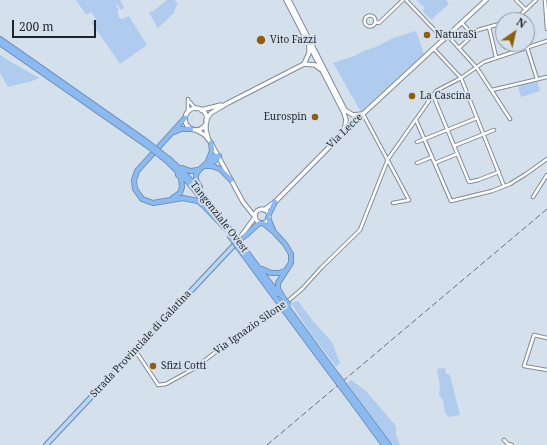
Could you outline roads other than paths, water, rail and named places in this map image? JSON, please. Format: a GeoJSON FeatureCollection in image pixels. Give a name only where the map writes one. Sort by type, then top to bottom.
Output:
{"type":"FeatureCollection","features":[{"type":"Feature","properties":{"kind":"highway","name":"Tangenziale Ovest"},"geometry":{"type":"LineString","coordinates":[[0,39],[146,143],[186,175],[223,221],[230,233],[287,307]]}},
{"type":"Feature","properties":{"kind":"highway","name":"Tangenziale Ovest"},"geometry":{"type":"LineString","coordinates":[[0,44],[146,143]]}},
{"type":"Feature","properties":{"kind":"highway"},"geometry":{"type":"LineString","coordinates":[[185,118],[139,169],[134,180],[136,192],[144,200],[156,203],[187,198],[198,201],[224,228]]}},
{"type":"Feature","properties":{"kind":"highway"},"geometry":{"type":"LineString","coordinates":[[169,136],[181,129],[191,129]]}},
{"type":"Feature","properties":{"kind":"highway"},"geometry":{"type":"LineString","coordinates":[[206,164],[212,151],[210,141]]}},
{"type":"Feature","properties":{"kind":"highway"},"geometry":{"type":"LineString","coordinates":[[219,156],[217,159],[206,164],[196,175],[197,183],[223,218],[223,221]]}},
{"type":"Feature","properties":{"kind":"highway"},"geometry":{"type":"LineString","coordinates":[[171,200],[180,193],[182,184],[181,178],[168,161],[172,159],[186,170],[199,170]]}},
{"type":"Feature","properties":{"kind":"highway","name":"Tangenziale Ovest"},"geometry":{"type":"LineString","coordinates":[[168,161],[197,192],[224,228],[230,233]]}},
{"type":"Feature","properties":{"kind":"highway"},"geometry":{"type":"LineString","coordinates":[[206,164],[220,169],[231,180]]}},
{"type":"Feature","properties":{"kind":"highway"},"geometry":{"type":"LineString","coordinates":[[274,232],[268,216],[275,202]]}},
{"type":"Feature","properties":{"kind":"highway"},"geometry":{"type":"LineString","coordinates":[[237,242],[257,225],[262,223],[274,232],[285,244],[292,254],[291,263],[279,280],[277,286],[282,301]]}},
{"type":"Feature","properties":{"kind":"highway"},"geometry":{"type":"LineString","coordinates":[[245,253],[265,272],[276,274],[286,271]]}},
{"type":"Feature","properties":{"kind":"highway"},"geometry":{"type":"LineString","coordinates":[[287,307],[296,315],[296,318],[326,363]]}},
{"type":"Feature","properties":{"kind":"highway"},"geometry":{"type":"LineString","coordinates":[[287,307],[384,445]]}},
{"type":"Feature","properties":{"kind":"highway"},"geometry":{"type":"LineString","coordinates":[[355,403],[389,445]]}},
{"type":"Feature","properties":{"kind":"main road"},"geometry":{"type":"LineString","coordinates":[[288,0],[309,45],[353,124]]}},
{"type":"Feature","properties":{"kind":"main road"},"geometry":{"type":"LineString","coordinates":[[288,0],[346,120],[346,126],[342,134]]}},
{"type":"Feature","properties":{"kind":"main road","name":"Via Lecce"},"geometry":{"type":"LineString","coordinates":[[264,210],[275,202],[342,134],[486,0]]}},
{"type":"Feature","properties":{"kind":"main road"},"geometry":{"type":"LineString","coordinates":[[306,63],[309,53],[309,45]]}},
{"type":"Feature","properties":{"kind":"main road"},"geometry":{"type":"LineString","coordinates":[[196,130],[203,127],[211,113],[316,57]]}},
{"type":"Feature","properties":{"kind":"main road"},"geometry":{"type":"LineString","coordinates":[[306,63],[321,69]]}},
{"type":"Feature","properties":{"kind":"main road"},"geometry":{"type":"LineString","coordinates":[[228,103],[208,109],[196,109],[188,112],[185,118],[186,123],[191,129],[205,135],[210,141],[242,202],[257,221],[262,223],[268,216],[264,210],[249,208],[242,202]]}},
{"type":"Feature","properties":{"kind":"main road"},"geometry":{"type":"LineString","coordinates":[[200,110],[205,114],[206,130],[210,141]]}},
{"type":"Feature","properties":{"kind":"main road"},"geometry":{"type":"LineString","coordinates":[[348,113],[353,115],[363,114]]}},
{"type":"Feature","properties":{"kind":"main road"},"geometry":{"type":"LineString","coordinates":[[346,120],[353,124]]}},
{"type":"Feature","properties":{"kind":"main road"},"geometry":{"type":"LineString","coordinates":[[237,242],[250,225],[258,210]]}},
{"type":"Feature","properties":{"kind":"main road","name":"Strada Provinciale di Galatina"},"geometry":{"type":"LineString","coordinates":[[46,445],[237,242]]}},
{"type":"Feature","properties":{"kind":"street"},"geometry":{"type":"LineString","coordinates":[[375,22],[375,18],[371,15],[366,16],[364,20],[368,26],[373,25],[375,22],[379,23],[402,0]]}},
{"type":"Feature","properties":{"kind":"street"},"geometry":{"type":"LineString","coordinates":[[406,0],[444,40]]}},
{"type":"Feature","properties":{"kind":"street"},"geometry":{"type":"LineString","coordinates":[[516,0],[526,10],[536,0]]}},
{"type":"Feature","properties":{"kind":"street"},"geometry":{"type":"LineString","coordinates":[[545,0],[547,30]]}},
{"type":"Feature","properties":{"kind":"street"},"geometry":{"type":"LineString","coordinates":[[462,23],[473,35]]}},
{"type":"Feature","properties":{"kind":"street"},"geometry":{"type":"LineString","coordinates":[[459,48],[478,30],[495,25]]}},
{"type":"Feature","properties":{"kind":"street"},"geometry":{"type":"LineString","coordinates":[[489,27],[496,58]]}},
{"type":"Feature","properties":{"kind":"street"},"geometry":{"type":"LineString","coordinates":[[448,36],[477,68],[510,119]]}},
{"type":"Feature","properties":{"kind":"street"},"geometry":{"type":"LineString","coordinates":[[535,45],[547,41]]}},
{"type":"Feature","properties":{"kind":"street"},"geometry":{"type":"LineString","coordinates":[[434,49],[461,78],[504,186]]}},
{"type":"Feature","properties":{"kind":"street"},"geometry":{"type":"LineString","coordinates":[[388,159],[436,91],[461,78],[484,62],[515,52]]}},
{"type":"Feature","properties":{"kind":"street"},"geometry":{"type":"LineString","coordinates":[[528,52],[537,79]]}},
{"type":"Feature","properties":{"kind":"street"},"geometry":{"type":"LineString","coordinates":[[492,90],[547,77]]}},
{"type":"Feature","properties":{"kind":"street"},"geometry":{"type":"LineString","coordinates":[[433,94],[469,182],[499,172]]}},
{"type":"Feature","properties":{"kind":"street"},"geometry":{"type":"LineString","coordinates":[[188,112],[188,99],[196,109]]}},
{"type":"Feature","properties":{"kind":"street"},"geometry":{"type":"LineString","coordinates":[[363,114],[409,200],[393,203]]}},
{"type":"Feature","properties":{"kind":"street"},"geometry":{"type":"LineString","coordinates":[[417,142],[477,118]]}},
{"type":"Feature","properties":{"kind":"street"},"geometry":{"type":"LineString","coordinates":[[416,120],[451,201],[486,193],[504,186],[526,174],[547,159]]}},
{"type":"Feature","properties":{"kind":"street"},"geometry":{"type":"LineString","coordinates":[[454,146],[494,130]]}},
{"type":"Feature","properties":{"kind":"street"},"geometry":{"type":"LineString","coordinates":[[435,163],[457,154]]}},
{"type":"Feature","properties":{"kind":"street"},"geometry":{"type":"LineString","coordinates":[[417,163],[432,157]]}},
{"type":"Feature","properties":{"kind":"street","name":"Via Ignazio Silone"},"geometry":{"type":"LineString","coordinates":[[135,350],[158,385],[166,384],[195,368],[236,337],[273,313],[302,289],[360,230],[388,159]]}},
{"type":"Feature","properties":{"kind":"street"},"geometry":{"type":"LineString","coordinates":[[533,197],[547,175]]}},
{"type":"Feature","properties":{"kind":"street"},"geometry":{"type":"LineString","coordinates":[[249,233],[247,231],[250,225]]}},
{"type":"Feature","properties":{"kind":"street"},"geometry":{"type":"LineString","coordinates":[[547,338],[534,335],[524,366],[547,370]]}},
{"type":"Feature","properties":{"kind":"street"},"geometry":{"type":"LineString","coordinates":[[504,440],[508,444],[512,445]]}},
{"type":"Feature","properties":{"kind":"railway"},"geometry":{"type":"LineString","coordinates":[[267,445],[547,209]]}},
{"type":"Feature","properties":{"kind":"place","name":"NaturaSì"},"geometry":{"type":"Point","coordinates":[427,35]}},
{"type":"Feature","properties":{"kind":"place","name":"Vito Fazzi"},"geometry":{"type":"Point","coordinates":[261,40]}},
{"type":"Feature","properties":{"kind":"place","name":"La Cascina"},"geometry":{"type":"Point","coordinates":[412,96]}},
{"type":"Feature","properties":{"kind":"place","name":"Eurospin"},"geometry":{"type":"Point","coordinates":[315,117]}},
{"type":"Feature","properties":{"kind":"place","name":"Sfizi Cotti"},"geometry":{"type":"Point","coordinates":[153,366]}}]}
